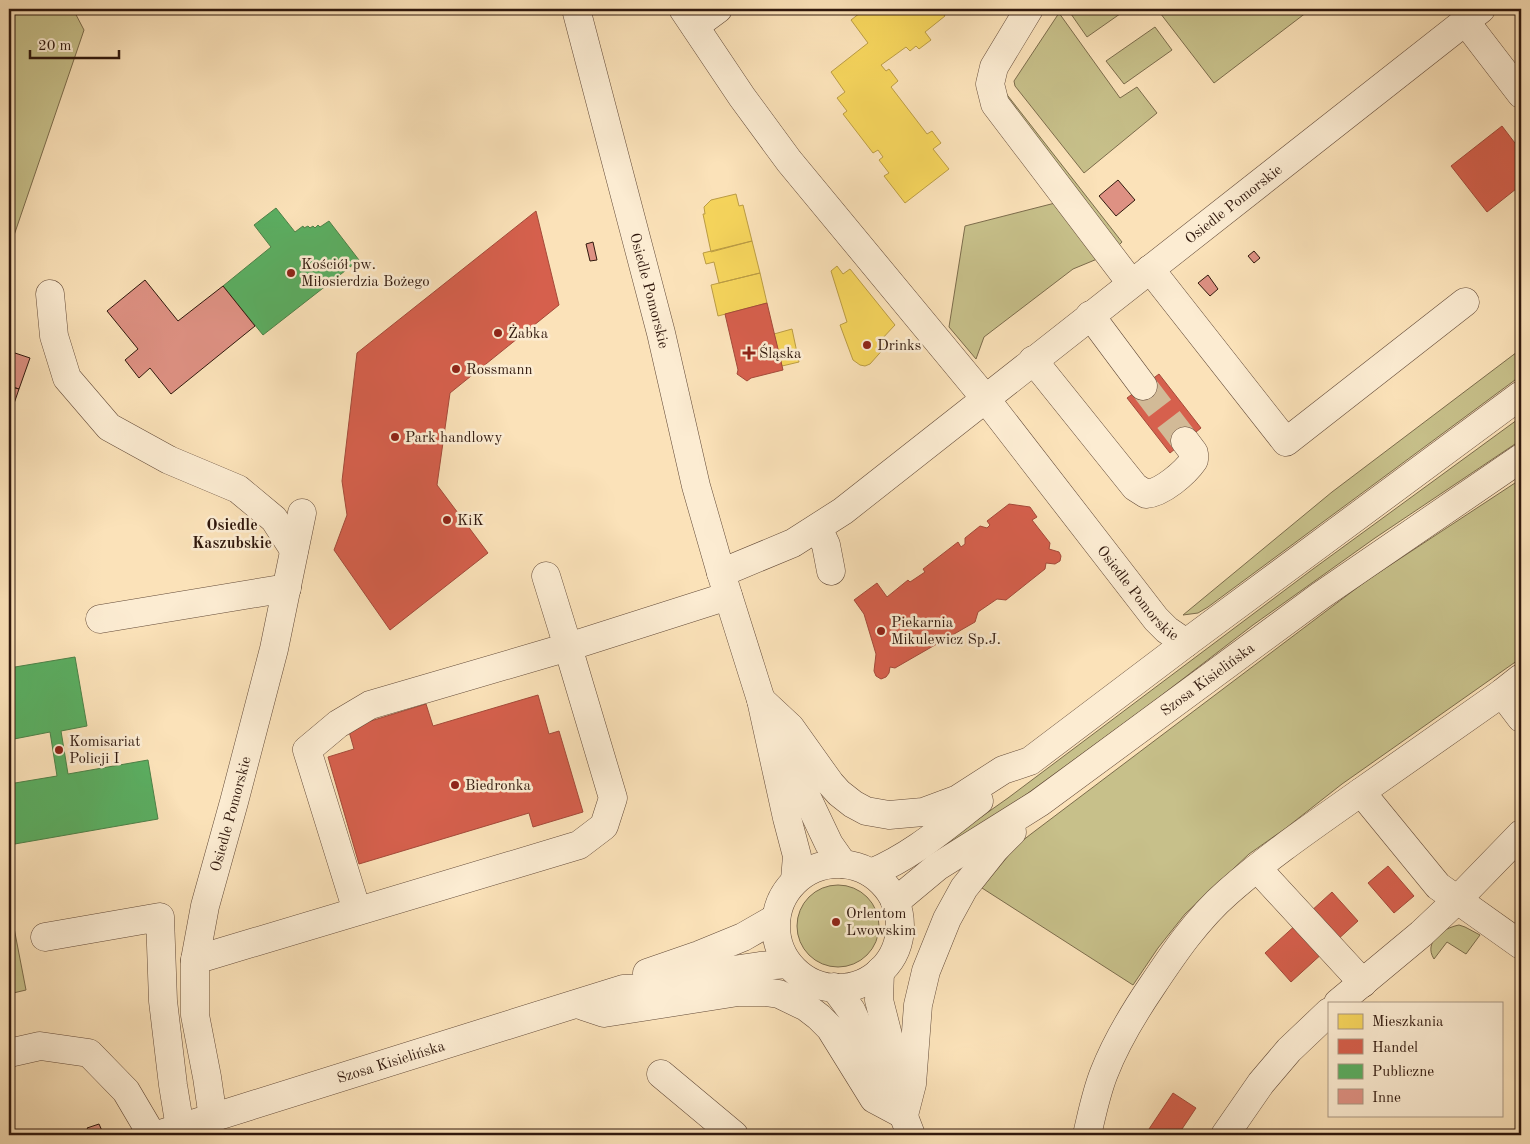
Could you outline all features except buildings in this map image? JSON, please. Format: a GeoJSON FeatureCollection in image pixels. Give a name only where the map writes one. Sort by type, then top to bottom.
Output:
{"type":"FeatureCollection","features":[{"type":"Feature","properties":{"kind":"street","name":"Osiedle Pomorskie"},"geometry":{"type":"LineString","coordinates":[[576,9],[661,333],[696,486],[724,585],[761,700]]}},
{"type":"Feature","properties":{"kind":"street","name":"Osiedle Pomorskie"},"geometry":{"type":"LineString","coordinates":[[718,9],[689,18],[742,97],[789,161],[985,398],[1156,619],[1167,630],[1186,642]]}},
{"type":"Feature","properties":{"kind":"street"},"geometry":{"type":"LineString","coordinates":[[1029,9],[994,67],[990,84],[995,104],[1140,276],[1286,442],[1465,302]]}},
{"type":"Feature","properties":{"kind":"street","name":"Osiedle Pomorskie"},"geometry":{"type":"LineString","coordinates":[[724,585],[777,550],[818,528],[862,496],[1473,15]]}},
{"type":"Feature","properties":{"kind":"street"},"geometry":{"type":"LineString","coordinates":[[1473,15],[1520,89]]}},
{"type":"Feature","properties":{"kind":"street"},"geometry":{"type":"LineString","coordinates":[[50,294],[54,336],[67,378],[109,428],[169,460],[238,489],[274,519],[294,550]]}},
{"type":"Feature","properties":{"kind":"street"},"geometry":{"type":"LineString","coordinates":[[1090,316],[1143,386]]}},
{"type":"Feature","properties":{"kind":"street"},"geometry":{"type":"LineString","coordinates":[[1033,360],[1135,486],[1146,494],[1153,494],[1160,490],[1188,469],[1194,460],[1194,453],[1185,441]]}},
{"type":"Feature","properties":{"kind":"street"},"geometry":{"type":"LineString","coordinates":[[872,873],[920,846],[1186,642],[1521,395]]}},
{"type":"Feature","properties":{"kind":"street","name":"Szosa Kisielińska"},"geometry":{"type":"LineString","coordinates":[[895,902],[937,867],[1040,803],[1320,596],[1521,458]]}},
{"type":"Feature","properties":{"kind":"street","name":"Osiedle Pomorskie"},"geometry":{"type":"LineString","coordinates":[[213,1118],[208,1077],[195,1015],[195,960],[205,906],[274,649],[302,513]]}},
{"type":"Feature","properties":{"kind":"street"},"geometry":{"type":"LineString","coordinates":[[818,528],[826,545],[831,571]]}},
{"type":"Feature","properties":{"kind":"street"},"geometry":{"type":"LineString","coordinates":[[195,960],[579,845],[604,826],[613,798],[546,576]]}},
{"type":"Feature","properties":{"kind":"street"},"geometry":{"type":"LineString","coordinates":[[357,911],[307,750],[338,724],[370,705],[568,647],[724,585]]}},
{"type":"Feature","properties":{"kind":"street"},"geometry":{"type":"LineString","coordinates":[[100,619],[286,588]]}},
{"type":"Feature","properties":{"kind":"street"},"geometry":{"type":"LineString","coordinates":[[1087,1135],[1104,1073],[1120,1039],[1176,948],[1227,893],[1274,853],[1512,686],[1521,718]]}},
{"type":"Feature","properties":{"kind":"street"},"geometry":{"type":"LineString","coordinates":[[761,700],[790,727],[839,793],[866,811],[889,815],[923,812],[958,799],[1003,770],[1030,761]]}},
{"type":"Feature","properties":{"kind":"street"},"geometry":{"type":"LineString","coordinates":[[761,700],[829,844],[843,864]]}},
{"type":"Feature","properties":{"kind":"street"},"geometry":{"type":"LineString","coordinates":[[761,700],[797,856],[795,880]]}},
{"type":"Feature","properties":{"kind":"street"},"geometry":{"type":"LineString","coordinates":[[1361,792],[1438,886],[1521,945]]}},
{"type":"Feature","properties":{"kind":"street"},"geometry":{"type":"LineString","coordinates":[[908,1125],[918,1005],[926,971],[947,919],[964,888],[995,849],[1040,803]]}},
{"type":"Feature","properties":{"kind":"street"},"geometry":{"type":"LineString","coordinates":[[1339,1002],[1421,934],[1521,834]]}},
{"type":"Feature","properties":{"kind":"street"},"geometry":{"type":"LineString","coordinates":[[843,864],[858,866],[872,873],[889,891],[895,902],[900,923],[898,941],[891,957],[880,971],[859,984],[847,987],[817,984],[801,976],[788,964],[780,950],[776,934],[776,918],[779,904],[786,891],[795,880],[809,871],[824,865],[843,864]]}},
{"type":"Feature","properties":{"kind":"street"},"geometry":{"type":"LineString","coordinates":[[1257,868],[1363,983]]}},
{"type":"Feature","properties":{"kind":"street"},"geometry":{"type":"LineString","coordinates":[[45,937],[160,917],[163,1001],[173,1085],[169,1132]]}},
{"type":"Feature","properties":{"kind":"street","name":"Szosa Kisielińska"},"geometry":{"type":"LineString","coordinates":[[624,989],[645,973],[699,955],[742,937],[776,918]]}},
{"type":"Feature","properties":{"kind":"street","name":"Szosa Kisielińska"},"geometry":{"type":"LineString","coordinates":[[169,1132],[624,989],[649,988],[726,971],[788,964]]}},
{"type":"Feature","properties":{"kind":"street"},"geometry":{"type":"LineString","coordinates":[[880,971],[879,1000],[893,1055],[891,1083]]}},
{"type":"Feature","properties":{"kind":"street"},"geometry":{"type":"LineString","coordinates":[[834,987],[851,1010],[876,1064],[891,1083],[908,1125]]}},
{"type":"Feature","properties":{"kind":"street"},"geometry":{"type":"LineString","coordinates":[[577,1004],[604,1013],[738,992],[779,994],[806,1007],[830,1028],[874,1099],[908,1125]]}},
{"type":"Feature","properties":{"kind":"street"},"geometry":{"type":"LineString","coordinates":[[1225,1135],[1267,1077],[1290,1050],[1328,1013]]}},
{"type":"Feature","properties":{"kind":"street"},"geometry":{"type":"LineString","coordinates":[[9,1053],[40,1046],[89,1053],[126,1091],[152,1135]]}},
{"type":"Feature","properties":{"kind":"street"},"geometry":{"type":"LineString","coordinates":[[661,1074],[734,1135]]}},
{"type":"Feature","properties":{"kind":"shaded area"},"geometry":{"type":"Polygon","coordinates":[[[9,9],[73,9],[84,30],[9,250],[9,9]]]}},
{"type":"Feature","properties":{"kind":"shaded area"},"geometry":{"type":"Polygon","coordinates":[[[1077,9],[1127,9],[1087,37],[1071,14],[1077,9]]]}},
{"type":"Feature","properties":{"kind":"shaded area"},"geometry":{"type":"Polygon","coordinates":[[[1157,9],[1311,9],[1214,83],[1157,9]]]}},
{"type":"Feature","properties":{"kind":"shaded area"},"geometry":{"type":"Polygon","coordinates":[[[1059,13],[1120,98],[1137,87],[1157,113],[1084,173],[1015,86],[1014,81],[1059,13]]]}},
{"type":"Feature","properties":{"kind":"shaded area"},"geometry":{"type":"Polygon","coordinates":[[[1155,27],[1172,50],[1124,84],[1106,61],[1155,27]]]}},
{"type":"Feature","properties":{"kind":"shaded area"},"geometry":{"type":"Polygon","coordinates":[[[1001,87],[1122,242],[1117,247],[1007,104],[1001,87]]]}},
{"type":"Feature","properties":{"kind":"shaded area"},"geometry":{"type":"Polygon","coordinates":[[[1059,202],[1102,257],[1073,269],[984,337],[976,359],[949,327],[965,226],[1059,202]]]}},
{"type":"Feature","properties":{"kind":"shaded area"},"geometry":{"type":"Polygon","coordinates":[[[1521,349],[1521,372],[1515,380],[1208,607],[1198,613],[1183,615],[1332,492],[1521,349]]]}},
{"type":"Feature","properties":{"kind":"shaded area"},"geometry":{"type":"Polygon","coordinates":[[[1521,417],[1521,440],[1375,538],[1253,625],[1149,705],[939,858],[933,851],[1008,798],[1313,569],[1521,417]]]}},
{"type":"Feature","properties":{"kind":"shaded area"},"geometry":{"type":"Polygon","coordinates":[[[1521,479],[1521,658],[1342,784],[1249,854],[1185,914],[1158,948],[1133,985],[982,888],[1017,845],[1031,834],[1366,581],[1521,479]]]}},
{"type":"Feature","properties":{"kind":"shaded area"},"geometry":{"type":"Polygon","coordinates":[[[830,885],[846,885],[861,892],[872,903],[879,918],[876,942],[867,955],[846,967],[830,967],[815,960],[804,949],[797,934],[797,918],[804,903],[815,892],[830,885]]]}},
{"type":"Feature","properties":{"kind":"shaded area"},"geometry":{"type":"Polygon","coordinates":[[[9,902],[26,990],[9,994],[9,902]]]}},
{"type":"Feature","properties":{"kind":"shaded area"},"geometry":{"type":"Polygon","coordinates":[[[1459,925],[1480,935],[1466,954],[1447,942],[1434,959],[1431,947],[1436,937],[1447,929],[1459,925]]]}},
{"type":"Feature","properties":{"kind":"tunnel"},"geometry":{"type":"LineString","coordinates":[[1143,386],[1185,441]]}},
{"type":"Feature","properties":{"kind":"place","name":"Kościół pw. Miłosierdzia Bożego"},"geometry":{"type":"Point","coordinates":[291,273]}},
{"type":"Feature","properties":{"kind":"place","name":"Żabka"},"geometry":{"type":"Point","coordinates":[498,333]}},
{"type":"Feature","properties":{"kind":"place","name":"Drinks"},"geometry":{"type":"Point","coordinates":[867,345]}},
{"type":"Feature","properties":{"kind":"place","name":"Śląska"},"geometry":{"type":"Point","coordinates":[749,353]}},
{"type":"Feature","properties":{"kind":"place","name":"Rossmann"},"geometry":{"type":"Point","coordinates":[456,369]}},
{"type":"Feature","properties":{"kind":"place","name":"Park handlowy"},"geometry":{"type":"Point","coordinates":[395,437]}},
{"type":"Feature","properties":{"kind":"place","name":"KiK"},"geometry":{"type":"Point","coordinates":[447,520]}},
{"type":"Feature","properties":{"kind":"place","name":"Piekarnia Mikulewicz Sp.J."},"geometry":{"type":"Point","coordinates":[881,631]}},
{"type":"Feature","properties":{"kind":"place","name":"Komisariat Policji I"},"geometry":{"type":"Point","coordinates":[59,750]}},
{"type":"Feature","properties":{"kind":"place","name":"Biedronka"},"geometry":{"type":"Point","coordinates":[455,785]}},
{"type":"Feature","properties":{"kind":"place","name":"Orlentom Lwowskim"},"geometry":{"type":"Point","coordinates":[836,922]}},
{"type":"Feature","properties":{"kind":"district","name":"Osiedle Kaszubskie"},"geometry":{"type":"Point","coordinates":[232,533]}}]}
